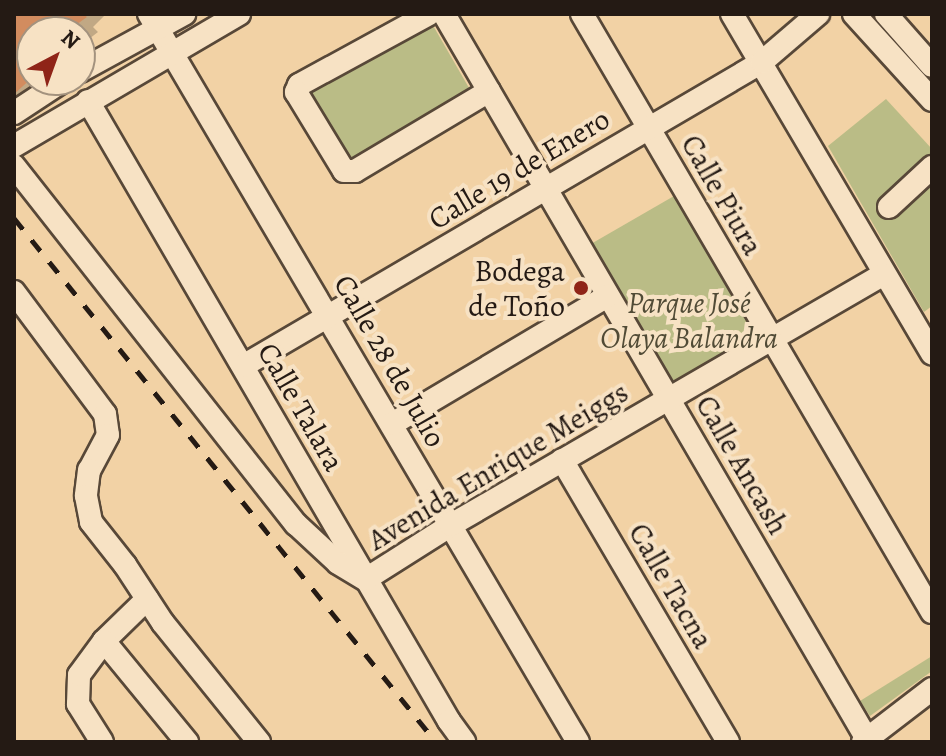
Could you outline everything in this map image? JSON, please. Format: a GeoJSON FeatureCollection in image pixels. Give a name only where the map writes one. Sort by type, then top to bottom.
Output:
{"type":"FeatureCollection","features":[{"type":"Feature","properties":{"kind":"street"},"geometry":{"type":"LineString","coordinates":[[96,60],[154,21],[184,14]]}},
{"type":"Feature","properties":{"kind":"street"},"geometry":{"type":"LineString","coordinates":[[14,146],[239,14]]}},
{"type":"Feature","properties":{"kind":"street"},"geometry":{"type":"LineString","coordinates":[[429,14],[299,85],[296,92],[344,171],[355,171],[489,91]]}},
{"type":"Feature","properties":{"kind":"street","name":"Calle Ancash"},"geometry":{"type":"LineString","coordinates":[[444,14],[865,740]]}},
{"type":"Feature","properties":{"kind":"street","name":"Calle Piura"},"geometry":{"type":"LineString","coordinates":[[582,14],[932,612]]}},
{"type":"Feature","properties":{"kind":"street"},"geometry":{"type":"LineString","coordinates":[[732,14],[883,275],[932,353]]}},
{"type":"Feature","properties":{"kind":"street","name":"Calle 19 de Enero"},"geometry":{"type":"LineString","coordinates":[[243,366],[762,62],[818,14]]}},
{"type":"Feature","properties":{"kind":"street"},"geometry":{"type":"LineString","coordinates":[[854,14],[932,100]]}},
{"type":"Feature","properties":{"kind":"street"},"geometry":{"type":"LineString","coordinates":[[886,14],[929,55]]}},
{"type":"Feature","properties":{"kind":"street","name":"Calle 28 de Julio"},"geometry":{"type":"LineString","coordinates":[[154,21],[578,742]]}},
{"type":"Feature","properties":{"kind":"street"},"geometry":{"type":"LineString","coordinates":[[14,113],[40,96]]}},
{"type":"Feature","properties":{"kind":"street","name":"Calle Talara"},"geometry":{"type":"LineString","coordinates":[[88,101],[464,742]]}},
{"type":"Feature","properties":{"kind":"street","name":"Avenida Enrique Meiggs"},"geometry":{"type":"LineString","coordinates":[[14,166],[296,524],[338,563],[366,579],[451,525],[883,275]]}},
{"type":"Feature","properties":{"kind":"street"},"geometry":{"type":"LineString","coordinates":[[889,207],[932,167]]}},
{"type":"Feature","properties":{"kind":"street"},"geometry":{"type":"LineString","coordinates":[[14,292],[105,414],[108,435],[89,470],[91,522],[259,742]]}},
{"type":"Feature","properties":{"kind":"street"},"geometry":{"type":"LineString","coordinates":[[392,424],[608,296]]}},
{"type":"Feature","properties":{"kind":"street","name":"Calle Tacna"},"geometry":{"type":"LineString","coordinates":[[562,460],[728,742]]}},
{"type":"Feature","properties":{"kind":"street"},"geometry":{"type":"LineString","coordinates":[[102,742],[78,704],[79,675],[104,641],[147,599]]}},
{"type":"Feature","properties":{"kind":"street"},"geometry":{"type":"LineString","coordinates":[[104,641],[187,742]]}},
{"type":"Feature","properties":{"kind":"street"},"geometry":{"type":"LineString","coordinates":[[865,740],[932,689]]}},
{"type":"Feature","properties":{"kind":"green space"},"geometry":{"type":"Polygon","coordinates":[[[431,22],[472,92],[350,162],[310,92],[431,22]]]}},
{"type":"Feature","properties":{"kind":"green space"},"geometry":{"type":"Polygon","coordinates":[[[886,99],[932,149],[932,306],[924,312],[828,146],[886,99]]]}},
{"type":"Feature","properties":{"kind":"green space","name":"Parque José Olaya Balandra"},"geometry":{"type":"Polygon","coordinates":[[[674,196],[756,338],[671,387],[589,245],[674,196]]]}},
{"type":"Feature","properties":{"kind":"green space"},"geometry":{"type":"Polygon","coordinates":[[[932,656],[932,671],[870,716],[860,701],[932,656]]]}},
{"type":"Feature","properties":{"kind":"building"},"geometry":{"type":"Polygon","coordinates":[[[14,14],[86,16],[16,16],[14,94],[14,14]]]}},
{"type":"Feature","properties":{"kind":"railway"},"geometry":{"type":"LineString","coordinates":[[14,218],[436,742]]}},
{"type":"Feature","properties":{"kind":"place","name":"Bodega de Toño"},"geometry":{"type":"Point","coordinates":[581,288]}}]}
